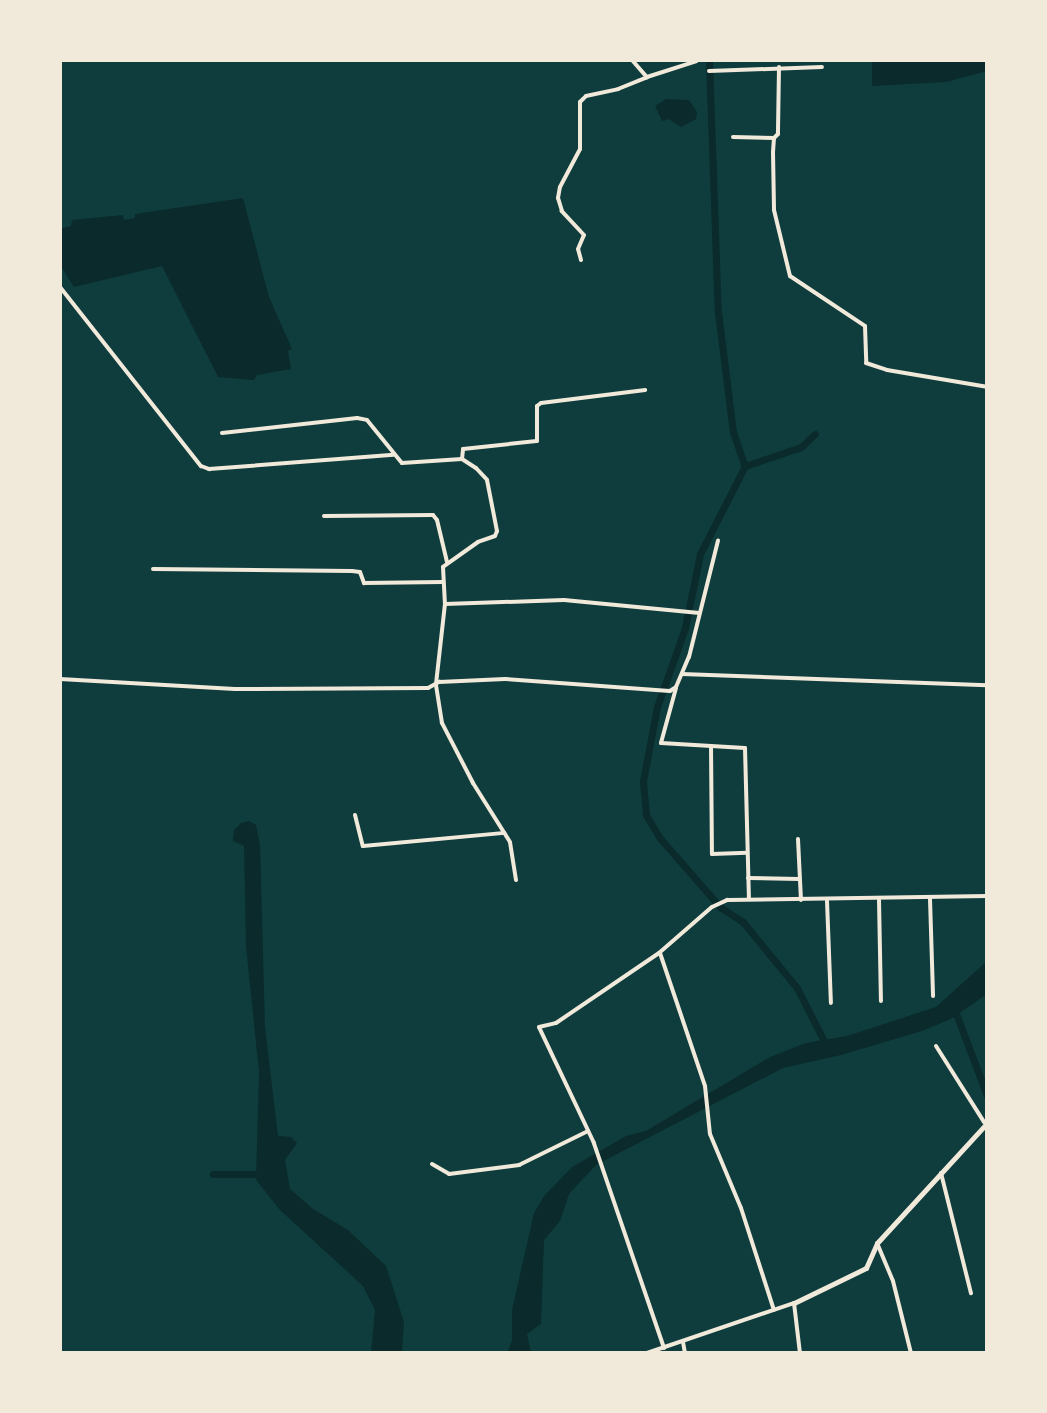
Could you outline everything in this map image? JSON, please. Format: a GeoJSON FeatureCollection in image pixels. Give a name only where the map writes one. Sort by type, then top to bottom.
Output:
{"type":"FeatureCollection","features":[{"type":"Feature","properties":{"kind":"street"},"geometry":{"type":"LineString","coordinates":[[632,60],[647,77]]}},
{"type":"Feature","properties":{"kind":"street"},"geometry":{"type":"LineString","coordinates":[[581,260],[578,249],[584,235],[562,211],[558,198],[560,187],[580,149],[580,102],[586,96],[618,89],[697,61]]}},
{"type":"Feature","properties":{"kind":"street"},"geometry":{"type":"LineString","coordinates":[[779,67],[778,134],[774,138],[774,210],[790,276],[865,326],[866,363],[887,370],[987,387]]}},
{"type":"Feature","properties":{"kind":"street"},"geometry":{"type":"LineString","coordinates":[[709,71],[822,67]]}},
{"type":"Feature","properties":{"kind":"street"},"geometry":{"type":"LineString","coordinates":[[733,137],[774,138]]}},
{"type":"Feature","properties":{"kind":"street"},"geometry":{"type":"LineString","coordinates":[[60,287],[201,466],[209,469],[393,455]]}},
{"type":"Feature","properties":{"kind":"street"},"geometry":{"type":"LineString","coordinates":[[462,459],[463,449],[537,441],[537,406],[541,403],[645,390]]}},
{"type":"Feature","properties":{"kind":"street"},"geometry":{"type":"LineString","coordinates":[[222,433],[357,418],[367,420],[402,463],[462,459],[487,480],[497,531],[492,538],[478,542],[443,567],[445,604],[436,684],[442,723],[510,842],[516,880]]}},
{"type":"Feature","properties":{"kind":"street"},"geometry":{"type":"LineString","coordinates":[[324,516],[433,515],[437,520],[447,562]]}},
{"type":"Feature","properties":{"kind":"street"},"geometry":{"type":"LineString","coordinates":[[718,541],[661,743],[745,748],[749,899]]}},
{"type":"Feature","properties":{"kind":"street"},"geometry":{"type":"LineString","coordinates":[[153,569],[352,571],[360,572],[364,583],[443,582]]}},
{"type":"Feature","properties":{"kind":"street"},"geometry":{"type":"LineString","coordinates":[[445,604],[564,600],[699,613]]}},
{"type":"Feature","properties":{"kind":"street"},"geometry":{"type":"LineString","coordinates":[[682,674],[987,685]]}},
{"type":"Feature","properties":{"kind":"street"},"geometry":{"type":"LineString","coordinates":[[60,679],[235,689],[428,688],[436,684],[505,679],[670,691],[676,687]]}},
{"type":"Feature","properties":{"kind":"street"},"geometry":{"type":"LineString","coordinates":[[711,746],[712,854],[747,853]]}},
{"type":"Feature","properties":{"kind":"street"},"geometry":{"type":"LineString","coordinates":[[355,815],[363,846],[504,833]]}},
{"type":"Feature","properties":{"kind":"street"},"geometry":{"type":"LineString","coordinates":[[798,839],[801,900]]}},
{"type":"Feature","properties":{"kind":"street"},"geometry":{"type":"LineString","coordinates":[[748,878],[799,879]]}},
{"type":"Feature","properties":{"kind":"street"},"geometry":{"type":"LineString","coordinates":[[664,1348],[594,1143],[539,1027],[556,1023],[659,953],[712,907],[727,900],[827,901],[987,896]]}},
{"type":"Feature","properties":{"kind":"street"},"geometry":{"type":"LineString","coordinates":[[930,899],[933,996]]}},
{"type":"Feature","properties":{"kind":"street"},"geometry":{"type":"LineString","coordinates":[[879,900],[881,1001]]}},
{"type":"Feature","properties":{"kind":"street"},"geometry":{"type":"LineString","coordinates":[[827,901],[831,1003]]}},
{"type":"Feature","properties":{"kind":"street"},"geometry":{"type":"LineString","coordinates":[[659,953],[705,1086],[705,1110],[710,1134],[741,1208],[774,1310]]}},
{"type":"Feature","properties":{"kind":"street"},"geometry":{"type":"LineString","coordinates":[[647,1353],[794,1303],[866,1268],[877,1243],[986,1123],[936,1046]]}},
{"type":"Feature","properties":{"kind":"street"},"geometry":{"type":"LineString","coordinates":[[432,1164],[449,1174],[519,1165],[588,1131]]}},
{"type":"Feature","properties":{"kind":"street"},"geometry":{"type":"LineString","coordinates":[[940,1171],[971,1293]]}},
{"type":"Feature","properties":{"kind":"street"},"geometry":{"type":"LineString","coordinates":[[877,1243],[893,1281],[911,1353]]}},
{"type":"Feature","properties":{"kind":"street"},"geometry":{"type":"LineString","coordinates":[[794,1303],[800,1353]]}},
{"type":"Feature","properties":{"kind":"street"},"geometry":{"type":"LineString","coordinates":[[683,1342],[685,1353]]}},
{"type":"Feature","properties":{"kind":"water"},"geometry":{"type":"Polygon","coordinates":[[[872,60],[987,60],[987,71],[946,82],[872,86],[872,60]]]}},
{"type":"Feature","properties":{"kind":"water"},"geometry":{"type":"Polygon","coordinates":[[[666,99],[689,100],[697,112],[696,119],[681,127],[669,119],[662,121],[655,106],[666,99]]]}},
{"type":"Feature","properties":{"kind":"water"},"geometry":{"type":"Polygon","coordinates":[[[243,198],[269,297],[292,349],[288,351],[291,369],[257,375],[254,380],[218,377],[162,266],[74,287],[60,265],[60,229],[71,226],[72,220],[123,215],[124,220],[135,218],[135,214],[243,198]]]}},
{"type":"Feature","properties":{"kind":"water"},"geometry":{"type":"Polygon","coordinates":[[[249,821],[256,825],[260,844],[265,1027],[278,1136],[291,1137],[297,1143],[285,1160],[290,1189],[313,1209],[348,1230],[386,1266],[404,1322],[402,1353],[371,1353],[375,1310],[363,1286],[280,1210],[256,1180],[259,1072],[246,946],[244,846],[233,841],[234,830],[241,823],[249,821]]]}},
{"type":"Feature","properties":{"kind":"water"},"geometry":{"type":"Polygon","coordinates":[[[987,961],[987,994],[951,1019],[841,1055],[783,1068],[596,1165],[569,1194],[560,1221],[544,1240],[541,1324],[527,1334],[531,1353],[507,1353],[512,1340],[512,1310],[534,1213],[544,1196],[572,1167],[626,1136],[646,1131],[770,1057],[806,1043],[847,1036],[936,1007],[987,961]]]}},
{"type":"Feature","properties":{"kind":"waterway"},"geometry":{"type":"LineString","coordinates":[[709,60],[718,312],[733,432],[745,466],[700,554],[685,628],[657,707],[643,781],[646,815],[659,837],[720,907],[743,922],[797,988],[827,1047]]}},
{"type":"Feature","properties":{"kind":"waterway"},"geometry":{"type":"LineString","coordinates":[[745,466],[801,447],[815,434]]}},
{"type":"Feature","properties":{"kind":"waterway"},"geometry":{"type":"LineString","coordinates":[[954,1008],[987,1096]]}},
{"type":"Feature","properties":{"kind":"waterway"},"geometry":{"type":"LineString","coordinates":[[213,1174],[262,1174]]}}]}
